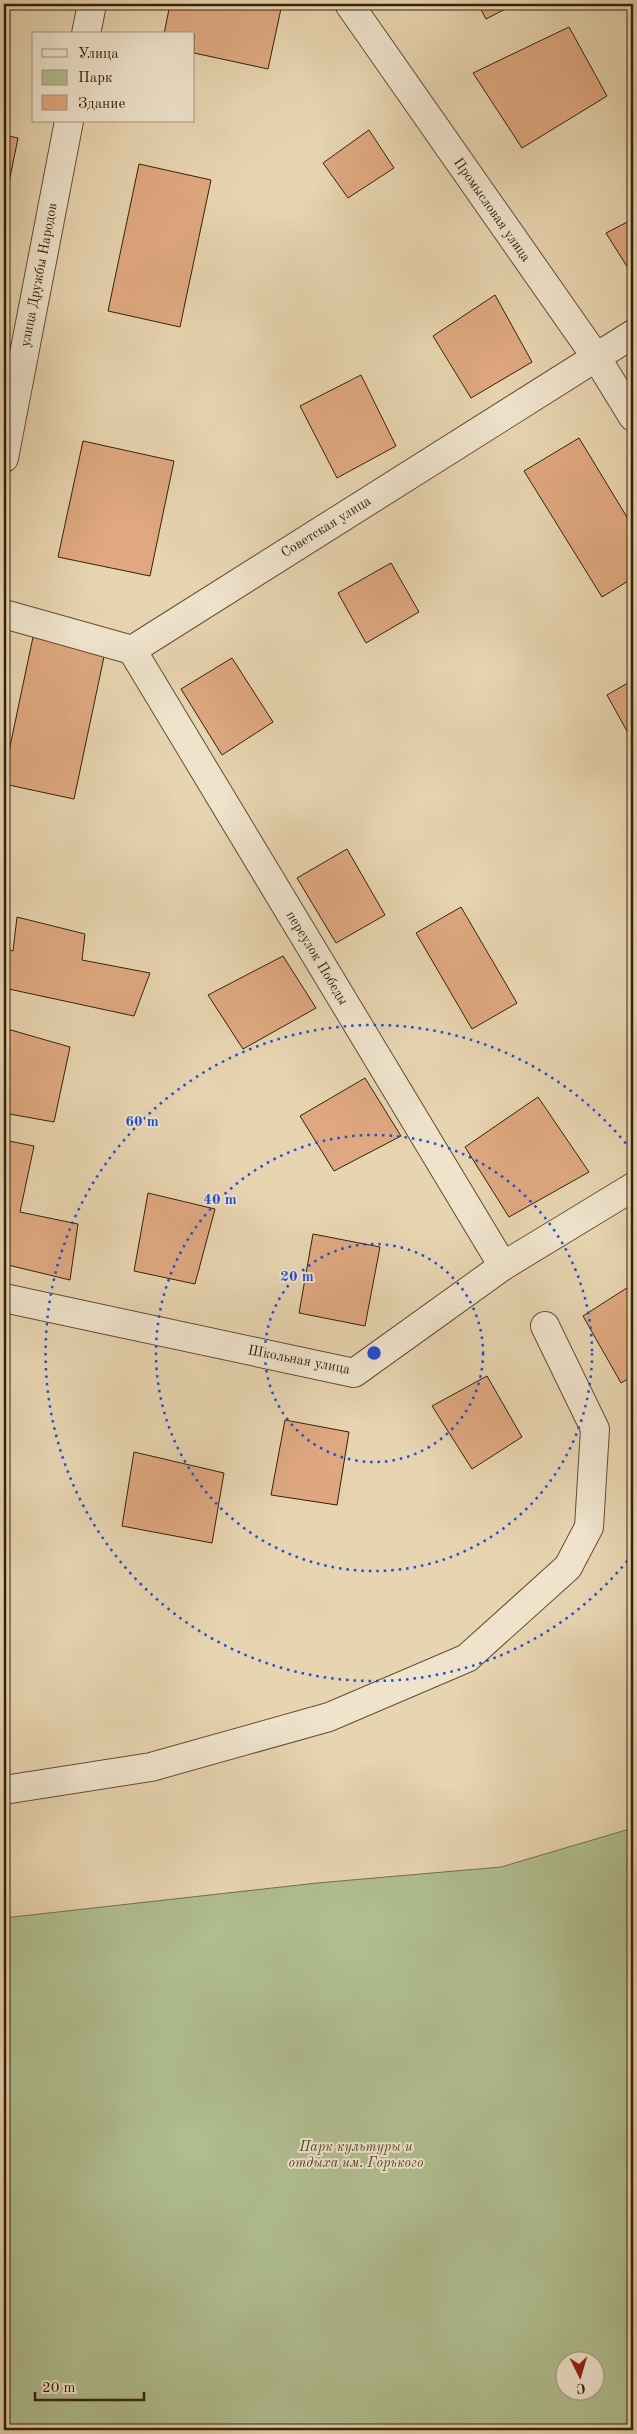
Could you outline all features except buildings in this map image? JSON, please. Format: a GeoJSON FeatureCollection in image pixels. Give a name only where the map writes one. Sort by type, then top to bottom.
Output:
{"type":"FeatureCollection","features":[{"type":"Feature","properties":{"kind":"street"},"geometry":{"type":"LineString","coordinates":[[86,32],[92,4]]}},
{"type":"Feature","properties":{"kind":"street","name":"Промысловая улица"},"geometry":{"type":"LineString","coordinates":[[349,4],[596,357],[633,417]]}},
{"type":"Feature","properties":{"kind":"street","name":"улица Дружбы Народов"},"geometry":{"type":"LineString","coordinates":[[4,458],[69,122]]}},
{"type":"Feature","properties":{"kind":"street","name":"Советская улица"},"geometry":{"type":"LineString","coordinates":[[132,650],[633,334]]}},
{"type":"Feature","properties":{"kind":"street"},"geometry":{"type":"LineString","coordinates":[[4,614],[132,650]]}},
{"type":"Feature","properties":{"kind":"street","name":"переулок Победы"},"geometry":{"type":"LineString","coordinates":[[132,650],[503,1266]]}},
{"type":"Feature","properties":{"kind":"street","name":"Школьная улица"},"geometry":{"type":"LineString","coordinates":[[4,1298],[354,1373],[503,1266],[633,1187]]}},
{"type":"Feature","properties":{"kind":"street"},"geometry":{"type":"LineString","coordinates":[[4,1790],[151,1767],[329,1717],[466,1658],[568,1567],[589,1527],[595,1429],[545,1326]]}},
{"type":"Feature","properties":{"kind":"green space","name":"Парк культуры и отдыха им. Горького"},"geometry":{"type":"Polygon","coordinates":[[[633,1828],[633,2430],[4,2430],[4,1918],[317,1883],[501,1867],[633,1828]]]}}]}
